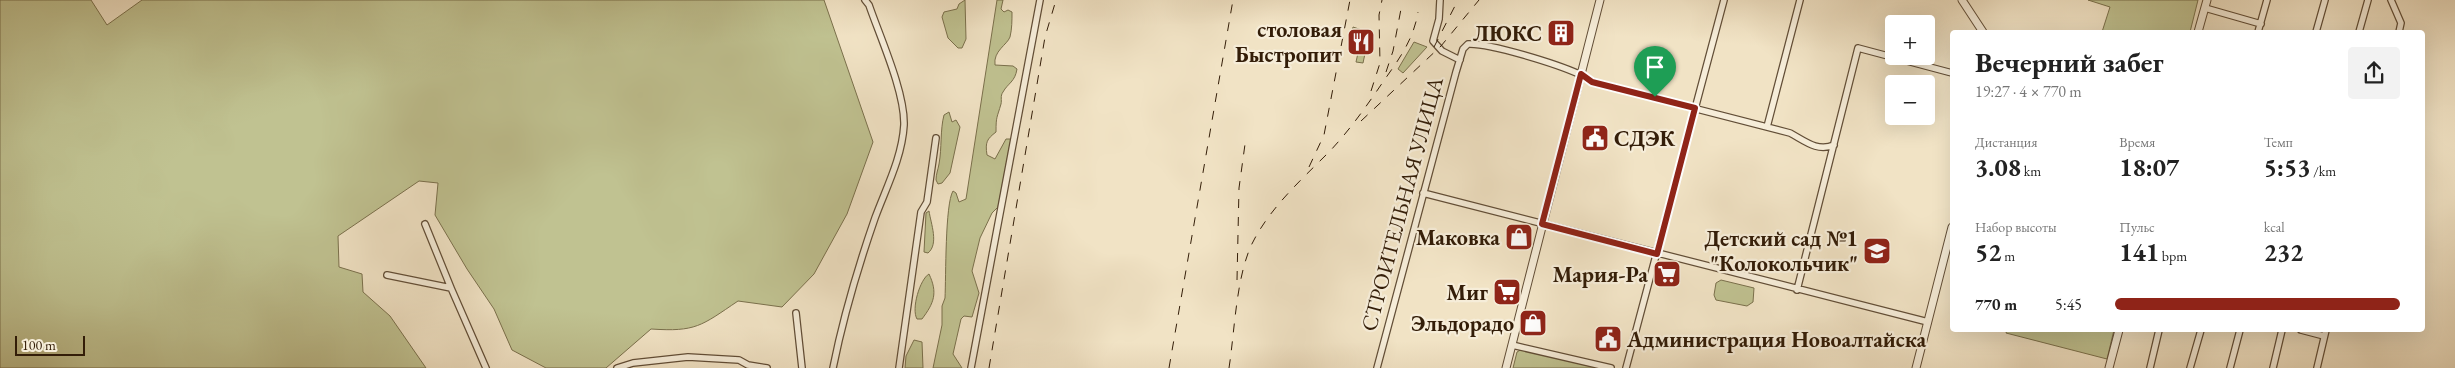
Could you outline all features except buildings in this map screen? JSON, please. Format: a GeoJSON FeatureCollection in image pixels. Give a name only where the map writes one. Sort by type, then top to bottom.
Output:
{"type":"FeatureCollection","features":[{"type":"Feature","properties":{"kind":"street"},"geometry":{"type":"LineString","coordinates":[[833,368],[840,329],[875,219],[901,146],[904,123],[900,96],[869,5],[865,0]]}},
{"type":"Feature","properties":{"kind":"street"},"geometry":{"type":"LineString","coordinates":[[971,368],[1040,0]]}},
{"type":"Feature","properties":{"kind":"street"},"geometry":{"type":"LineString","coordinates":[[1440,0],[1439,19],[1433,41],[1442,51],[1460,60]]}},
{"type":"Feature","properties":{"kind":"street"},"geometry":{"type":"LineString","coordinates":[[1506,368],[1600,0]]}},
{"type":"Feature","properties":{"kind":"street"},"geometry":{"type":"LineString","coordinates":[[1626,368],[1724,0]]}},
{"type":"Feature","properties":{"kind":"street"},"geometry":{"type":"LineString","coordinates":[[1767,127],[1800,0]]}},
{"type":"Feature","properties":{"kind":"street"},"geometry":{"type":"LineString","coordinates":[[1962,0],[1982,30]]}},
{"type":"Feature","properties":{"kind":"street"},"geometry":{"type":"LineString","coordinates":[[2258,30],[2267,0]]}},
{"type":"Feature","properties":{"kind":"street"},"geometry":{"type":"LineString","coordinates":[[2317,30],[2325,0]]}},
{"type":"Feature","properties":{"kind":"street"},"geometry":{"type":"LineString","coordinates":[[2360,30],[2368,0]]}},
{"type":"Feature","properties":{"kind":"street"},"geometry":{"type":"LineString","coordinates":[[2391,0],[2401,23],[2399,30]]}},
{"type":"Feature","properties":{"kind":"street"},"geometry":{"type":"LineString","coordinates":[[2199,30],[2206,4],[2260,24]]}},
{"type":"Feature","properties":{"kind":"street","name":"СТРОИТЕЛЬНАЯ УЛИЦА"},"geometry":{"type":"LineString","coordinates":[[1377,368],[1463,49],[1468,44],[1476,44],[1581,74]]}},
{"type":"Feature","properties":{"kind":"street"},"geometry":{"type":"LineString","coordinates":[[1796,290],[1858,48],[1950,72]]}},
{"type":"Feature","properties":{"kind":"street"},"geometry":{"type":"LineString","coordinates":[[1581,74],[1592,82],[1790,133],[1824,149],[1834,145]]}},
{"type":"Feature","properties":{"kind":"street"},"geometry":{"type":"LineString","coordinates":[[899,368],[921,212],[927,202],[936,138]]}},
{"type":"Feature","properties":{"kind":"street"},"geometry":{"type":"LineString","coordinates":[[1423,194],[1928,322]]}},
{"type":"Feature","properties":{"kind":"street"},"geometry":{"type":"LineString","coordinates":[[425,224],[486,368]]}},
{"type":"Feature","properties":{"kind":"street"},"geometry":{"type":"LineString","coordinates":[[1916,368],[1950,235]]}},
{"type":"Feature","properties":{"kind":"street"},"geometry":{"type":"LineString","coordinates":[[387,275],[451,288]]}},
{"type":"Feature","properties":{"kind":"street"},"geometry":{"type":"LineString","coordinates":[[796,314],[802,368]]}},
{"type":"Feature","properties":{"kind":"street"},"geometry":{"type":"LineString","coordinates":[[2109,368],[2118,332]]}},
{"type":"Feature","properties":{"kind":"street"},"geometry":{"type":"LineString","coordinates":[[2150,368],[2159,332]]}},
{"type":"Feature","properties":{"kind":"street"},"geometry":{"type":"LineString","coordinates":[[2190,368],[2200,332]]}},
{"type":"Feature","properties":{"kind":"street"},"geometry":{"type":"LineString","coordinates":[[2230,368],[2239,332]]}},
{"type":"Feature","properties":{"kind":"street"},"geometry":{"type":"LineString","coordinates":[[2273,368],[2282,332]]}},
{"type":"Feature","properties":{"kind":"street"},"geometry":{"type":"LineString","coordinates":[[2317,368],[2325,333]]}},
{"type":"Feature","properties":{"kind":"street"},"geometry":{"type":"LineString","coordinates":[[1512,344],[1611,368]]}},
{"type":"Feature","properties":{"kind":"street"},"geometry":{"type":"LineString","coordinates":[[617,368],[633,363],[688,357],[739,360],[747,366],[767,368]]}},
{"type":"Feature","properties":{"kind":"green space"},"geometry":{"type":"Polygon","coordinates":[[[0,0],[91,0],[107,25],[142,0],[824,0],[873,142],[847,214],[814,274],[782,307],[738,301],[698,326],[666,330],[651,329],[606,368],[546,368],[512,350],[494,309],[467,269],[435,215],[438,183],[419,181],[338,236],[339,267],[362,274],[363,292],[390,316],[426,368],[0,368],[0,0]]]}},
{"type":"Feature","properties":{"kind":"green space"},"geometry":{"type":"Polygon","coordinates":[[[965,0],[966,39],[962,48],[958,48],[948,38],[942,17],[944,12],[957,9],[959,4],[965,0]]]}},
{"type":"Feature","properties":{"kind":"green space"},"geometry":{"type":"Polygon","coordinates":[[[997,0],[1003,0],[1001,9],[1004,12],[1008,10],[1012,12],[1012,21],[1010,37],[998,52],[995,65],[1013,66],[1017,69],[1013,80],[1002,95],[996,132],[987,141],[987,155],[995,159],[1006,139],[1011,139],[998,207],[992,213],[980,238],[972,271],[979,293],[972,317],[964,316],[961,319],[953,354],[962,368],[933,368],[942,325],[942,306],[945,298],[947,225],[950,198],[953,191],[956,193],[959,202],[966,199],[997,0]]]}},
{"type":"Feature","properties":{"kind":"green space"},"geometry":{"type":"Polygon","coordinates":[[[2088,0],[2198,0],[2190,30],[2103,30],[2110,7],[2088,0]]]}},
{"type":"Feature","properties":{"kind":"green space"},"geometry":{"type":"Polygon","coordinates":[[[1353,27],[1365,31],[1369,35],[1363,63],[1356,62],[1362,35],[1352,33],[1353,27]]]}},
{"type":"Feature","properties":{"kind":"green space"},"geometry":{"type":"Polygon","coordinates":[[[1414,42],[1427,47],[1403,73],[1398,69],[1414,42]]]}},
{"type":"Feature","properties":{"kind":"green space"},"geometry":{"type":"Polygon","coordinates":[[[949,112],[952,122],[956,120],[960,127],[950,173],[942,183],[938,184],[936,178],[940,158],[941,133],[944,115],[949,112]]]}},
{"type":"Feature","properties":{"kind":"green space"},"geometry":{"type":"Polygon","coordinates":[[[929,211],[934,239],[928,253],[924,252],[926,213],[929,211]]]}},
{"type":"Feature","properties":{"kind":"green space"},"geometry":{"type":"Polygon","coordinates":[[[929,274],[934,292],[932,303],[922,319],[917,319],[915,308],[917,295],[922,282],[929,274]]]}},
{"type":"Feature","properties":{"kind":"green space"},"geometry":{"type":"Polygon","coordinates":[[[1721,280],[1754,288],[1753,302],[1747,306],[1716,300],[1714,295],[1716,283],[1721,280]]]}},
{"type":"Feature","properties":{"kind":"green space"},"geometry":{"type":"Polygon","coordinates":[[[2006,332],[2114,332],[2107,359],[2006,332]]]}},
{"type":"Feature","properties":{"kind":"green space"},"geometry":{"type":"Polygon","coordinates":[[[914,340],[922,342],[923,368],[905,368],[906,356],[914,340]]]}},
{"type":"Feature","properties":{"kind":"green space"},"geometry":{"type":"Polygon","coordinates":[[[1522,349],[1597,368],[1513,368],[1517,352],[1522,349]]]}},
{"type":"Feature","properties":{"kind":"railway"},"geometry":{"type":"LineString","coordinates":[[989,368],[1045,37],[1056,0]]}},
{"type":"Feature","properties":{"kind":"railway"},"geometry":{"type":"LineString","coordinates":[[1169,368],[1233,0]]}},
{"type":"Feature","properties":{"kind":"railway"},"geometry":{"type":"LineString","coordinates":[[1309,167],[1324,135],[1350,0]]}},
{"type":"Feature","properties":{"kind":"railway"},"geometry":{"type":"LineString","coordinates":[[1371,91],[1380,63],[1379,15],[1382,0]]}},
{"type":"Feature","properties":{"kind":"railway"},"geometry":{"type":"LineString","coordinates":[[1434,47],[1458,0]]}},
{"type":"Feature","properties":{"kind":"railway"},"geometry":{"type":"LineString","coordinates":[[1361,121],[1441,46],[1479,0]]}},
{"type":"Feature","properties":{"kind":"railway"},"geometry":{"type":"LineString","coordinates":[[1386,72],[1393,51],[1401,9]]}},
{"type":"Feature","properties":{"kind":"railway"},"geometry":{"type":"LineString","coordinates":[[1229,368],[1240,284],[1255,238],[1279,203],[1337,144],[1365,107],[1406,47],[1418,12]]}},
{"type":"Feature","properties":{"kind":"railway"},"geometry":{"type":"LineString","coordinates":[[1237,280],[1239,188],[1246,137]]}},
{"type":"Feature","properties":{"kind":"place","name":"ЛЮКС"},"geometry":{"type":"Point","coordinates":[1561,33]}},
{"type":"Feature","properties":{"kind":"place","name":"столовая Быстропит"},"geometry":{"type":"Point","coordinates":[1361,42]}},
{"type":"Feature","properties":{"kind":"place","name":"СДЭК"},"geometry":{"type":"Point","coordinates":[1595,138]}},
{"type":"Feature","properties":{"kind":"place","name":"Маковка"},"geometry":{"type":"Point","coordinates":[1519,237]}},
{"type":"Feature","properties":{"kind":"place","name":"Детский сад №1 \"Колокольчик\""},"geometry":{"type":"Point","coordinates":[1877,251]}},
{"type":"Feature","properties":{"kind":"place","name":"Мария-Ра"},"geometry":{"type":"Point","coordinates":[1667,274]}},
{"type":"Feature","properties":{"kind":"place","name":"Миг"},"geometry":{"type":"Point","coordinates":[1507,292]}},
{"type":"Feature","properties":{"kind":"place","name":"Эльдорадо"},"geometry":{"type":"Point","coordinates":[1533,323]}},
{"type":"Feature","properties":{"kind":"place","name":"Администрация Новоалтайска"},"geometry":{"type":"Point","coordinates":[1608,339]}},
{"type":"Feature","properties":{"kind":"route"},"geometry":{"type":"LineString","coordinates":[[1581,74],[1592,82],[1655,97],[1695,108],[1657,254],[1542,224],[1581,74]]}}]}
